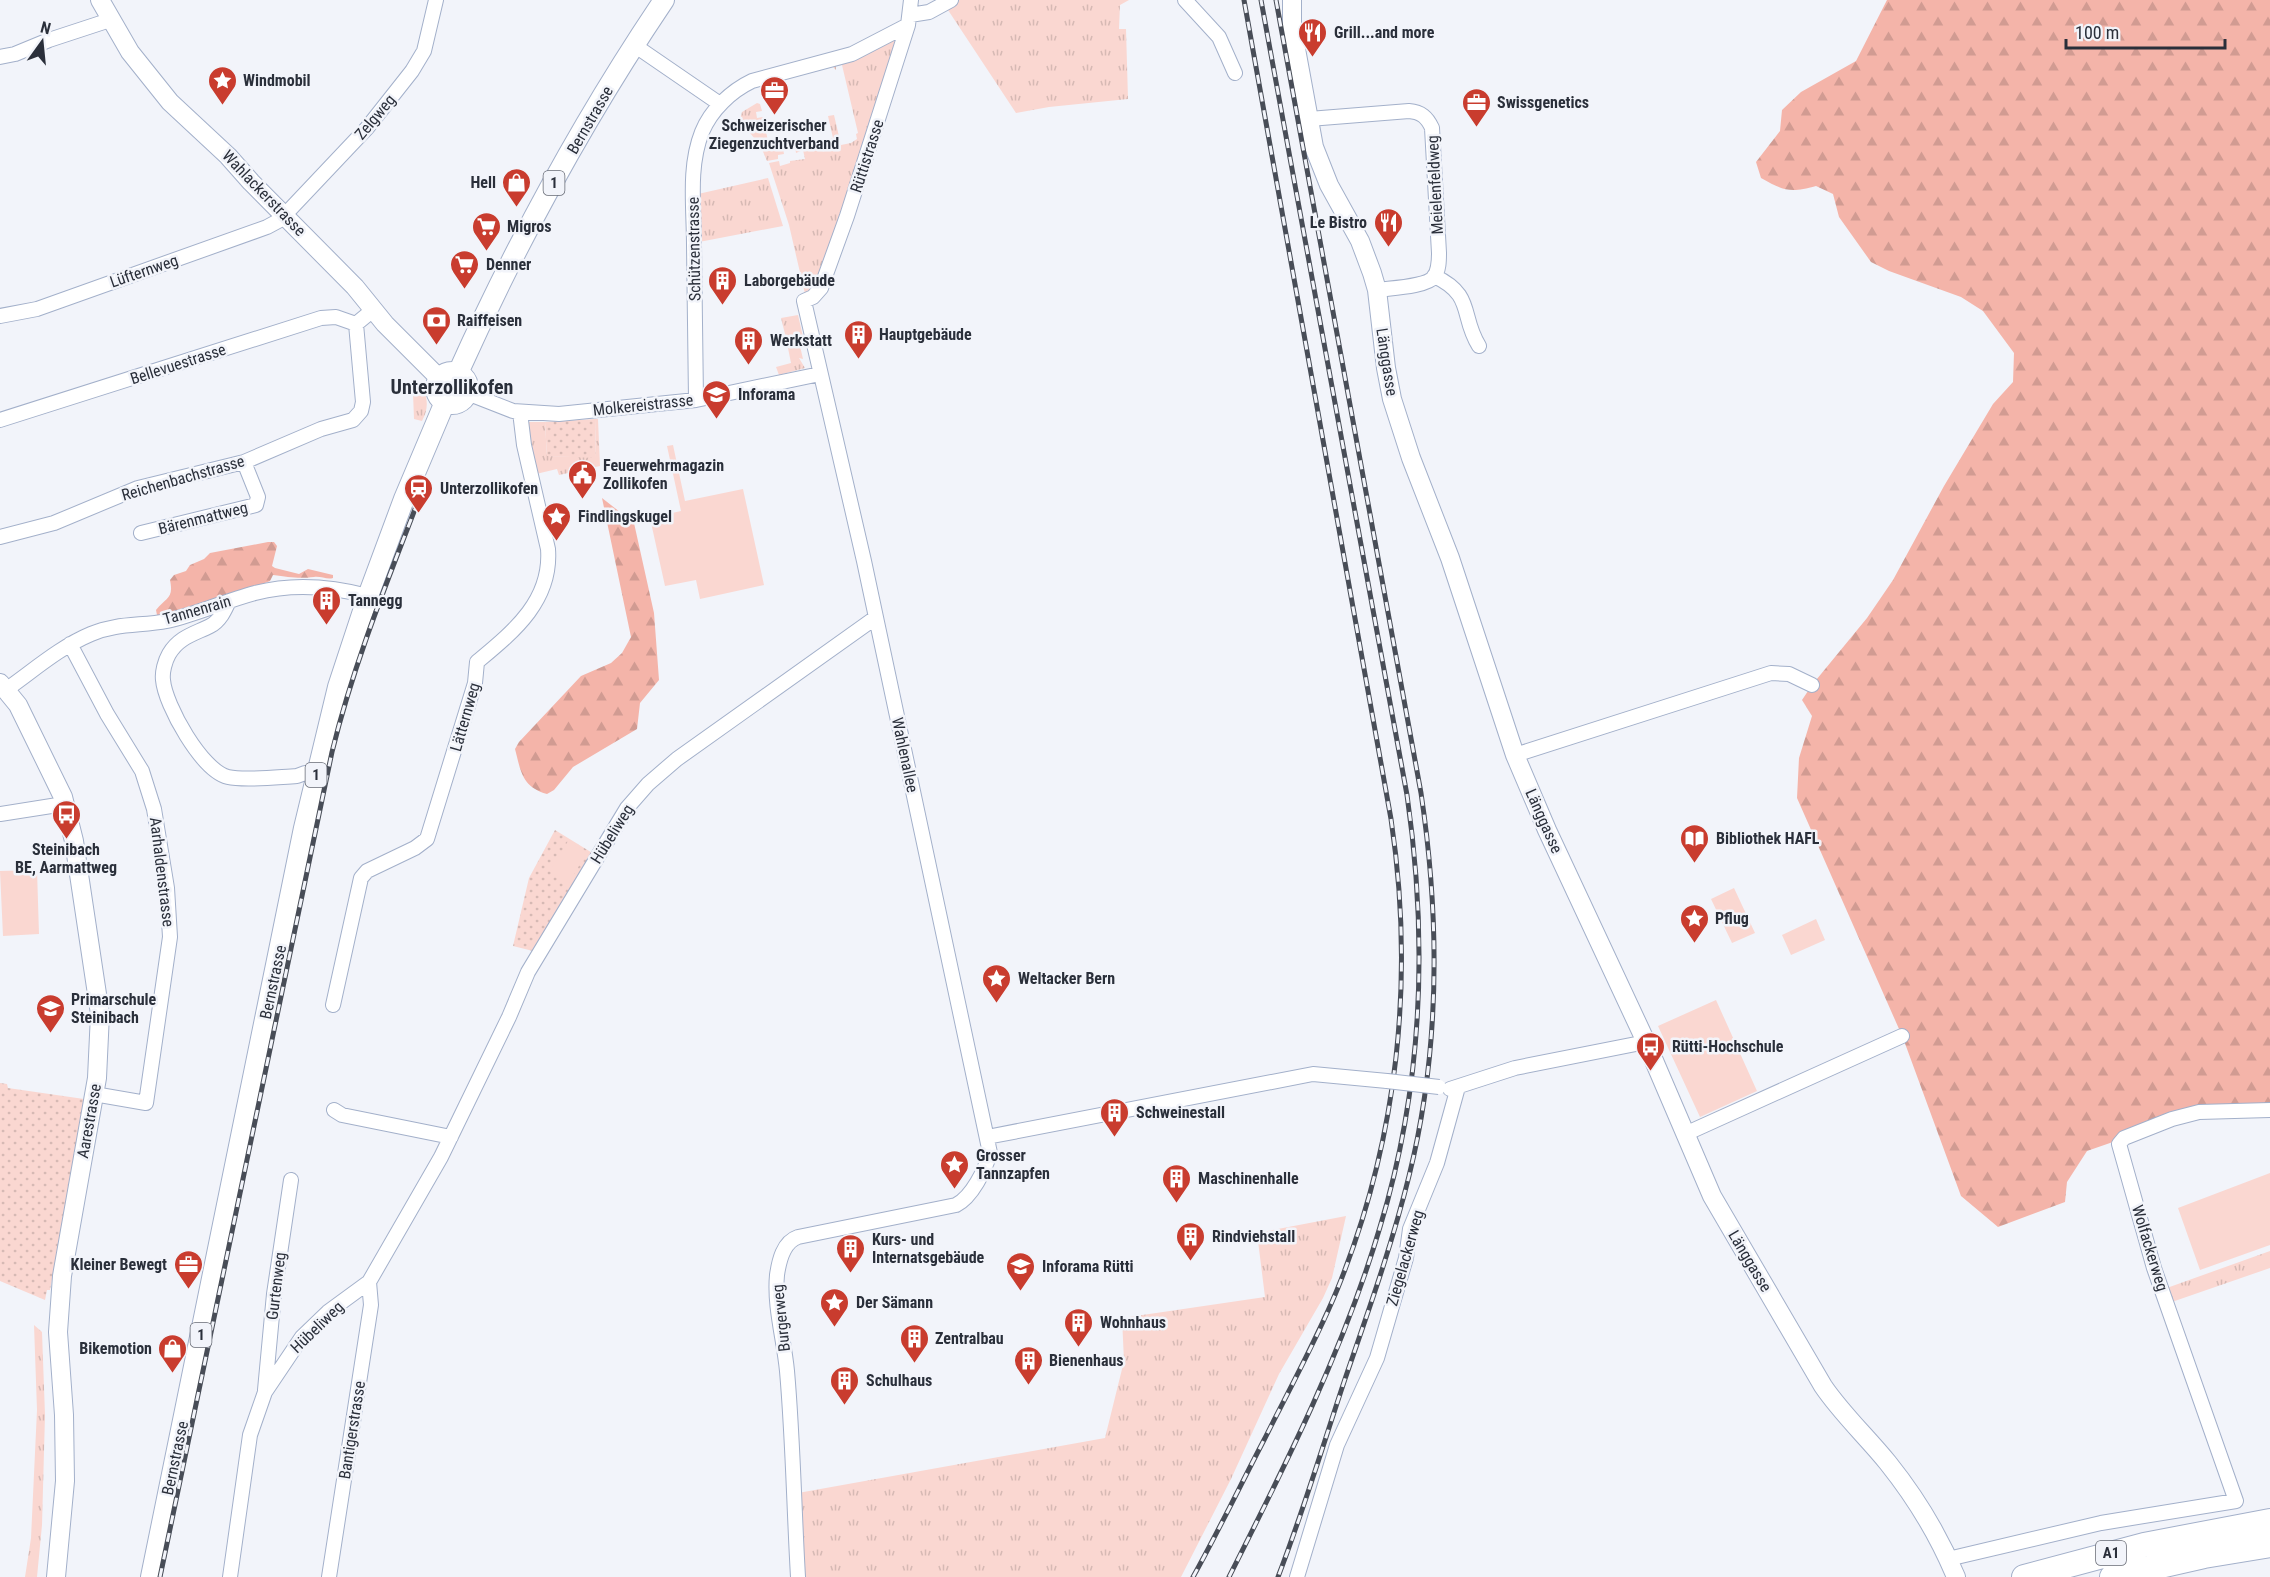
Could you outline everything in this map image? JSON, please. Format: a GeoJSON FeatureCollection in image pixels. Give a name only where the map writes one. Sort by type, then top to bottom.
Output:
{"type":"FeatureCollection","features":[{"type":"Feature","properties":{"kind":"highway","name":"A1"},"geometry":{"type":"LineString","coordinates":[[2024,1577],[2144,1545],[2270,1521]]}},
{"type":"Feature","properties":{"kind":"highway","name":"A1"},"geometry":{"type":"LineString","coordinates":[[2112,1577],[2204,1556],[2270,1545]]}},
{"type":"Feature","properties":{"kind":"main road","name":"Bernstrasse"},"geometry":{"type":"LineString","coordinates":[[448,376],[535,216],[634,45],[664,0]]}},
{"type":"Feature","properties":{"kind":"main road"},"geometry":{"type":"LineString","coordinates":[[448,376],[465,379],[467,393],[458,402],[445,402],[437,391],[448,376]]}},
{"type":"Feature","properties":{"kind":"main road","name":"Bernstrasse"},"geometry":{"type":"LineString","coordinates":[[150,1577],[316,775],[338,687],[368,596],[404,499],[445,402]]}},
{"type":"Feature","properties":{"kind":"street","name":"Wahlackerstrasse"},"geometry":{"type":"LineString","coordinates":[[100,0],[130,52],[170,102],[222,150],[355,287],[372,310],[448,376]]}},
{"type":"Feature","properties":{"kind":"street","name":"Zelgweg"},"geometry":{"type":"LineString","coordinates":[[284,216],[367,128],[406,80],[422,56],[436,0]]}},
{"type":"Feature","properties":{"kind":"street","name":"Rüttistrasse"},"geometry":{"type":"LineString","coordinates":[[804,301],[813,297],[824,282],[855,194],[909,20],[911,0]]}},
{"type":"Feature","properties":{"kind":"street","name":"Schützenstrasse"},"geometry":{"type":"LineString","coordinates":[[696,400],[693,195],[695,161],[705,126],[720,104],[738,88],[752,81],[852,54],[909,20],[951,0]]}},
{"type":"Feature","properties":{"kind":"street"},"geometry":{"type":"LineString","coordinates":[[1185,0],[1218,37],[1235,73]]}},
{"type":"Feature","properties":{"kind":"street","name":"Länggasse"},"geometry":{"type":"LineString","coordinates":[[1292,0],[1293,27],[1309,119],[1320,166],[1360,241],[1377,290],[1392,399],[1411,458],[1450,558],[1515,755],[1547,830],[1646,1042],[1712,1196],[1823,1386],[1910,1492],[1956,1577]]}},
{"type":"Feature","properties":{"kind":"street"},"geometry":{"type":"LineString","coordinates":[[0,57],[15,54],[110,20]]}},
{"type":"Feature","properties":{"kind":"street"},"geometry":{"type":"LineString","coordinates":[[634,45],[720,104]]}},
{"type":"Feature","properties":{"kind":"street","name":"Meielenfeldweg"},"geometry":{"type":"LineString","coordinates":[[1309,119],[1417,111],[1429,121],[1432,128],[1439,253],[1434,276]]}},
{"type":"Feature","properties":{"kind":"street","name":"Lüfternweg"},"geometry":{"type":"LineString","coordinates":[[0,315],[37,309],[267,227],[284,216]]}},
{"type":"Feature","properties":{"kind":"street"},"geometry":{"type":"LineString","coordinates":[[1377,290],[1425,283],[1434,276],[1456,290],[1463,300],[1473,335],[1479,346]]}},
{"type":"Feature","properties":{"kind":"street","name":"Wahlenallee"},"geometry":{"type":"LineString","coordinates":[[804,301],[853,511],[987,1137]]}},
{"type":"Feature","properties":{"kind":"street"},"geometry":{"type":"LineString","coordinates":[[356,324],[372,310]]}},
{"type":"Feature","properties":{"kind":"street","name":"Bellevuestrasse"},"geometry":{"type":"LineString","coordinates":[[0,420],[321,318],[336,317],[356,324]]}},
{"type":"Feature","properties":{"kind":"street","name":"Reichenbachstrasse"},"geometry":{"type":"LineString","coordinates":[[0,537],[54,523],[138,488],[244,462],[313,432],[348,422],[357,417],[363,402],[356,324]]}},
{"type":"Feature","properties":{"kind":"street","name":"Molkereistrasse"},"geometry":{"type":"LineString","coordinates":[[467,393],[491,404],[520,412],[559,414],[696,400],[820,374]]}},
{"type":"Feature","properties":{"kind":"street","name":"Lätternweg"},"geometry":{"type":"LineString","coordinates":[[333,1005],[361,878],[367,872],[416,848],[427,839],[475,683],[477,662],[527,617],[544,584],[548,549],[524,445],[520,412]]}},
{"type":"Feature","properties":{"kind":"street","name":"Bärenmattweg"},"geometry":{"type":"LineString","coordinates":[[141,533],[256,505],[258,497],[244,462]]}},
{"type":"Feature","properties":{"kind":"street","name":"Tannenrain"},"geometry":{"type":"LineString","coordinates":[[3,686],[70,644],[99,631],[122,625],[164,622],[255,593],[310,586],[368,596]]}},
{"type":"Feature","properties":{"kind":"street"},"geometry":{"type":"LineString","coordinates":[[229,601],[223,615],[212,626],[195,631],[182,639],[167,656],[163,679],[176,715],[194,747],[215,771],[228,777],[297,776],[305,773],[316,775]]}},
{"type":"Feature","properties":{"kind":"street","name":"Hübeliweg"},"geometry":{"type":"LineString","coordinates":[[230,1577],[250,1436],[265,1392],[302,1337],[328,1312],[369,1282],[451,1137],[510,1017],[528,972],[627,808],[648,784],[677,759],[875,618]]}},
{"type":"Feature","properties":{"kind":"street","name":"Aarhaldenstrasse"},"geometry":{"type":"LineString","coordinates":[[70,644],[147,783],[154,808],[169,905],[170,945],[146,1103],[94,1094]]}},
{"type":"Feature","properties":{"kind":"street"},"geometry":{"type":"LineString","coordinates":[[1515,755],[1771,673],[1789,674],[1812,685]]}},
{"type":"Feature","properties":{"kind":"street","name":"Aarestrasse"},"geometry":{"type":"LineString","coordinates":[[3,686],[18,705],[40,747],[64,804],[74,841],[99,1004],[100,1041],[94,1094],[59,1302],[58,1332],[65,1470],[56,1577]]}},
{"type":"Feature","properties":{"kind":"street"},"geometry":{"type":"LineString","coordinates":[[0,814],[64,804]]}},
{"type":"Feature","properties":{"kind":"street"},"geometry":{"type":"LineString","coordinates":[[1685,1134],[1902,1036]]}},
{"type":"Feature","properties":{"kind":"street"},"geometry":{"type":"LineString","coordinates":[[987,1137],[1313,1074],[1458,1087],[1515,1068],[1646,1042]]}},
{"type":"Feature","properties":{"kind":"street","name":"Ziegelackerweg"},"geometry":{"type":"LineString","coordinates":[[1297,1577],[1337,1445],[1377,1358],[1406,1258],[1410,1229],[1437,1163],[1458,1087]]}},
{"type":"Feature","properties":{"kind":"street"},"geometry":{"type":"LineString","coordinates":[[334,1110],[352,1117],[451,1137]]}},
{"type":"Feature","properties":{"kind":"street","name":"Wolfackerweg"},"geometry":{"type":"LineString","coordinates":[[1948,1559],[2079,1527],[2236,1501],[2154,1268],[2119,1144],[2124,1138],[2172,1119],[2199,1112],[2270,1110]]}},
{"type":"Feature","properties":{"kind":"street","name":"Burgerweg"},"geometry":{"type":"LineString","coordinates":[[798,1577],[787,1369],[777,1298],[777,1274],[783,1252],[790,1242],[798,1237],[944,1209],[962,1202],[988,1161],[990,1153],[987,1137]]}},
{"type":"Feature","properties":{"kind":"street","name":"Gurtenweg"},"geometry":{"type":"LineString","coordinates":[[265,1392],[274,1294],[291,1180]]}},
{"type":"Feature","properties":{"kind":"street","name":"Bantigerstrasse"},"geometry":{"type":"LineString","coordinates":[[329,1577],[371,1305],[369,1282]]}},
{"type":"Feature","properties":{"kind":"green space"},"geometry":{"type":"Polygon","coordinates":[[[959,0],[1129,0],[1120,5],[1119,29],[1126,29],[1128,99],[1049,107],[1016,113],[946,7],[959,0]]]}},
{"type":"Feature","properties":{"kind":"green space"},"geometry":{"type":"Polygon","coordinates":[[[1887,0],[2270,0],[2270,1110],[2199,1112],[2087,1151],[2067,1182],[2065,1202],[1998,1227],[1961,1196],[1903,1038],[1797,798],[1799,758],[1812,716],[1802,700],[1867,618],[1893,580],[1944,486],[1993,404],[2013,382],[2014,353],[1983,311],[1961,297],[1889,271],[1871,262],[1839,217],[1833,194],[1816,186],[1787,190],[1761,178],[1756,162],[1780,131],[1782,110],[1801,92],[1856,61],[1887,0]]]}},
{"type":"Feature","properties":{"kind":"green space"},"geometry":{"type":"Polygon","coordinates":[[[898,35],[875,119],[814,292],[805,294],[789,225],[769,163],[779,161],[780,166],[790,161],[805,159],[803,150],[796,153],[795,146],[833,138],[828,116],[834,115],[841,145],[857,139],[856,134],[858,133],[842,65],[836,66],[836,70],[832,66],[898,35]]]}},
{"type":"Feature","properties":{"kind":"green space"},"geometry":{"type":"Polygon","coordinates":[[[757,103],[760,104],[762,111],[756,112],[757,118],[763,117],[770,151],[783,149],[784,154],[778,155],[778,159],[767,161],[761,147],[740,120],[742,112],[757,103]]]}},
{"type":"Feature","properties":{"kind":"green space"},"geometry":{"type":"Polygon","coordinates":[[[768,178],[783,226],[699,242],[698,194],[768,178]]]}},
{"type":"Feature","properties":{"kind":"green space"},"geometry":{"type":"Polygon","coordinates":[[[798,315],[803,343],[786,338],[781,318],[798,315]]]}},
{"type":"Feature","properties":{"kind":"green space"},"geometry":{"type":"Polygon","coordinates":[[[787,343],[800,346],[803,359],[799,358],[805,368],[779,375],[776,367],[791,363],[787,343]]]}},
{"type":"Feature","properties":{"kind":"green space"},"geometry":{"type":"Polygon","coordinates":[[[424,390],[427,406],[422,421],[414,419],[413,393],[424,390]]]}},
{"type":"Feature","properties":{"kind":"green space"},"geometry":{"type":"Polygon","coordinates":[[[595,419],[598,419],[600,466],[559,475],[557,469],[536,474],[526,429],[528,422],[545,422],[547,456],[596,457],[595,419]]]}},
{"type":"Feature","properties":{"kind":"green space"},"geometry":{"type":"Polygon","coordinates":[[[595,419],[596,458],[547,456],[545,422],[595,419]]]}},
{"type":"Feature","properties":{"kind":"green space"},"geometry":{"type":"Polygon","coordinates":[[[673,445],[685,501],[743,489],[764,585],[700,599],[696,580],[665,586],[650,518],[681,511],[667,446],[673,445]]]}},
{"type":"Feature","properties":{"kind":"green space"},"geometry":{"type":"Polygon","coordinates":[[[602,498],[634,523],[654,613],[659,680],[640,703],[637,729],[573,767],[554,790],[547,794],[527,783],[521,772],[515,749],[581,676],[611,663],[622,653],[631,637],[602,498]]]}},
{"type":"Feature","properties":{"kind":"green space"},"geometry":{"type":"Polygon","coordinates":[[[274,542],[277,546],[272,566],[275,568],[299,574],[308,569],[333,575],[333,578],[273,575],[270,581],[229,597],[159,617],[157,615],[156,610],[170,594],[170,580],[174,575],[186,571],[190,565],[204,559],[210,553],[274,542]]]}},
{"type":"Feature","properties":{"kind":"green space"},"geometry":{"type":"Polygon","coordinates":[[[555,830],[594,854],[537,952],[513,946],[529,878],[555,830]]]}},
{"type":"Feature","properties":{"kind":"green space"},"geometry":{"type":"Polygon","coordinates":[[[568,841],[587,852],[569,883],[550,871],[568,841]]]}},
{"type":"Feature","properties":{"kind":"green space"},"geometry":{"type":"Polygon","coordinates":[[[37,870],[39,934],[3,936],[0,871],[37,870]]]}},
{"type":"Feature","properties":{"kind":"green space"},"geometry":{"type":"Polygon","coordinates":[[[1734,888],[1755,933],[1732,943],[1711,899],[1734,888]]]}},
{"type":"Feature","properties":{"kind":"green space"},"geometry":{"type":"Polygon","coordinates":[[[1816,919],[1825,940],[1791,955],[1782,935],[1816,919]]]}},
{"type":"Feature","properties":{"kind":"green space"},"geometry":{"type":"Polygon","coordinates":[[[1716,1000],[1757,1091],[1700,1117],[1658,1026],[1716,1000]]]}},
{"type":"Feature","properties":{"kind":"green space"},"geometry":{"type":"Polygon","coordinates":[[[0,1083],[7,1084],[8,1088],[84,1099],[50,1290],[47,1290],[45,1300],[0,1281],[0,1083]]]}},
{"type":"Feature","properties":{"kind":"green space"},"geometry":{"type":"Polygon","coordinates":[[[2270,1173],[2270,1245],[2200,1270],[2178,1208],[2270,1173]]]}},
{"type":"Feature","properties":{"kind":"green space"},"geometry":{"type":"Polygon","coordinates":[[[1346,1216],[1332,1278],[1323,1298],[1279,1374],[1231,1479],[1181,1577],[801,1577],[798,1493],[1105,1438],[1124,1361],[1122,1318],[1265,1297],[1257,1233],[1346,1216]]]}},
{"type":"Feature","properties":{"kind":"green space"},"geometry":{"type":"Polygon","coordinates":[[[2270,1251],[2270,1268],[2169,1303],[2164,1289],[2270,1251]]]}},
{"type":"Feature","properties":{"kind":"green space"},"geometry":{"type":"Polygon","coordinates":[[[34,1325],[42,1332],[45,1415],[42,1525],[37,1577],[25,1577],[31,1538],[37,1410],[34,1325]]]}},
{"type":"Feature","properties":{"kind":"railway"},"geometry":{"type":"LineString","coordinates":[[1193,1577],[1311,1347],[1337,1290],[1358,1233],[1375,1176],[1387,1117],[1396,1058],[1401,999],[1398,879],[1391,819],[1244,0]]}},
{"type":"Feature","properties":{"kind":"railway"},"geometry":{"type":"LineString","coordinates":[[1229,1577],[1312,1405],[1366,1272],[1394,1174],[1405,1120],[1418,1012],[1418,904],[1407,795],[1261,0]]}},
{"type":"Feature","properties":{"kind":"railway"},"geometry":{"type":"LineString","coordinates":[[1276,0],[1421,793],[1432,889],[1434,937],[1434,985],[1427,1081],[1409,1176],[1379,1278],[1278,1577]]}},
{"type":"Feature","properties":{"kind":"railway"},"geometry":{"type":"LineString","coordinates":[[160,1577],[332,752],[361,653],[422,491]]}},
{"type":"Feature","properties":{"kind":"place","name":"Grill...and more"},"geometry":{"type":"Point","coordinates":[1313,58]}},
{"type":"Feature","properties":{"kind":"place","name":"Windmobil"},"geometry":{"type":"Point","coordinates":[222,106]}},
{"type":"Feature","properties":{"kind":"place","name":"Schweizerischer Ziegenzuchtverband"},"geometry":{"type":"Point","coordinates":[774,116]}},
{"type":"Feature","properties":{"kind":"place","name":"Swissgenetics"},"geometry":{"type":"Point","coordinates":[1476,128]}},
{"type":"Feature","properties":{"kind":"place","name":"Hell"},"geometry":{"type":"Point","coordinates":[517,208]}},
{"type":"Feature","properties":{"kind":"place","name":"Le Bistro"},"geometry":{"type":"Point","coordinates":[1388,248]}},
{"type":"Feature","properties":{"kind":"place","name":"Migros"},"geometry":{"type":"Point","coordinates":[486,252]}},
{"type":"Feature","properties":{"kind":"place","name":"Denner"},"geometry":{"type":"Point","coordinates":[465,290]}},
{"type":"Feature","properties":{"kind":"place","name":"Laborgebäude"},"geometry":{"type":"Point","coordinates":[723,306]}},
{"type":"Feature","properties":{"kind":"place","name":"Raiffeisen"},"geometry":{"type":"Point","coordinates":[436,346]}},
{"type":"Feature","properties":{"kind":"place","name":"Hauptgebäude"},"geometry":{"type":"Point","coordinates":[858,360]}},
{"type":"Feature","properties":{"kind":"place","name":"Werkstatt"},"geometry":{"type":"Point","coordinates":[749,366]}},
{"type":"Feature","properties":{"kind":"place","name":"Inforama"},"geometry":{"type":"Point","coordinates":[717,420]}},
{"type":"Feature","properties":{"kind":"place","name":"Feuerwehrmagazin Zollikofen"},"geometry":{"type":"Point","coordinates":[582,500]}},
{"type":"Feature","properties":{"kind":"place","name":"Unterzollikofen"},"geometry":{"type":"Point","coordinates":[419,514]}},
{"type":"Feature","properties":{"kind":"place","name":"Findlingskugel"},"geometry":{"type":"Point","coordinates":[557,542]}},
{"type":"Feature","properties":{"kind":"place","name":"Tannegg"},"geometry":{"type":"Point","coordinates":[327,626]}},
{"type":"Feature","properties":{"kind":"place","name":"Steinibach BE, Aarmattweg"},"geometry":{"type":"Point","coordinates":[66,840]}},
{"type":"Feature","properties":{"kind":"place","name":"Bibliothek HAFL"},"geometry":{"type":"Point","coordinates":[1695,864]}},
{"type":"Feature","properties":{"kind":"place","name":"Pflug"},"geometry":{"type":"Point","coordinates":[1694,944]}},
{"type":"Feature","properties":{"kind":"place","name":"Weltacker Bern"},"geometry":{"type":"Point","coordinates":[997,1004]}},
{"type":"Feature","properties":{"kind":"place","name":"Primarschule Steinibach"},"geometry":{"type":"Point","coordinates":[50,1034]}},
{"type":"Feature","properties":{"kind":"place","name":"Rütti-Hochschule"},"geometry":{"type":"Point","coordinates":[1651,1072]}},
{"type":"Feature","properties":{"kind":"place","name":"Schweinestall"},"geometry":{"type":"Point","coordinates":[1115,1138]}},
{"type":"Feature","properties":{"kind":"place","name":"Grosser Tannzapfen"},"geometry":{"type":"Point","coordinates":[955,1190]}},
{"type":"Feature","properties":{"kind":"place","name":"Maschinenhalle"},"geometry":{"type":"Point","coordinates":[1177,1204]}},
{"type":"Feature","properties":{"kind":"place","name":"Rindviehstall"},"geometry":{"type":"Point","coordinates":[1191,1262]}},
{"type":"Feature","properties":{"kind":"place","name":"Kurs- und Internatsgebäude"},"geometry":{"type":"Point","coordinates":[851,1274]}},
{"type":"Feature","properties":{"kind":"place","name":"Kleiner Bewegt"},"geometry":{"type":"Point","coordinates":[188,1290]}},
{"type":"Feature","properties":{"kind":"place","name":"Inforama Rütti"},"geometry":{"type":"Point","coordinates":[1021,1292]}},
{"type":"Feature","properties":{"kind":"place","name":"Der Sämann"},"geometry":{"type":"Point","coordinates":[835,1328]}},
{"type":"Feature","properties":{"kind":"place","name":"Wohnhaus"},"geometry":{"type":"Point","coordinates":[1079,1348]}},
{"type":"Feature","properties":{"kind":"place","name":"Zentralbau"},"geometry":{"type":"Point","coordinates":[914,1364]}},
{"type":"Feature","properties":{"kind":"place","name":"Bikemotion"},"geometry":{"type":"Point","coordinates":[173,1374]}},
{"type":"Feature","properties":{"kind":"place","name":"Bienenhaus"},"geometry":{"type":"Point","coordinates":[1028,1386]}},
{"type":"Feature","properties":{"kind":"place","name":"Schulhaus"},"geometry":{"type":"Point","coordinates":[845,1406]}},
{"type":"Feature","properties":{"kind":"district","name":"Unterzollikofen"},"geometry":{"type":"Point","coordinates":[452,387]}}]}
